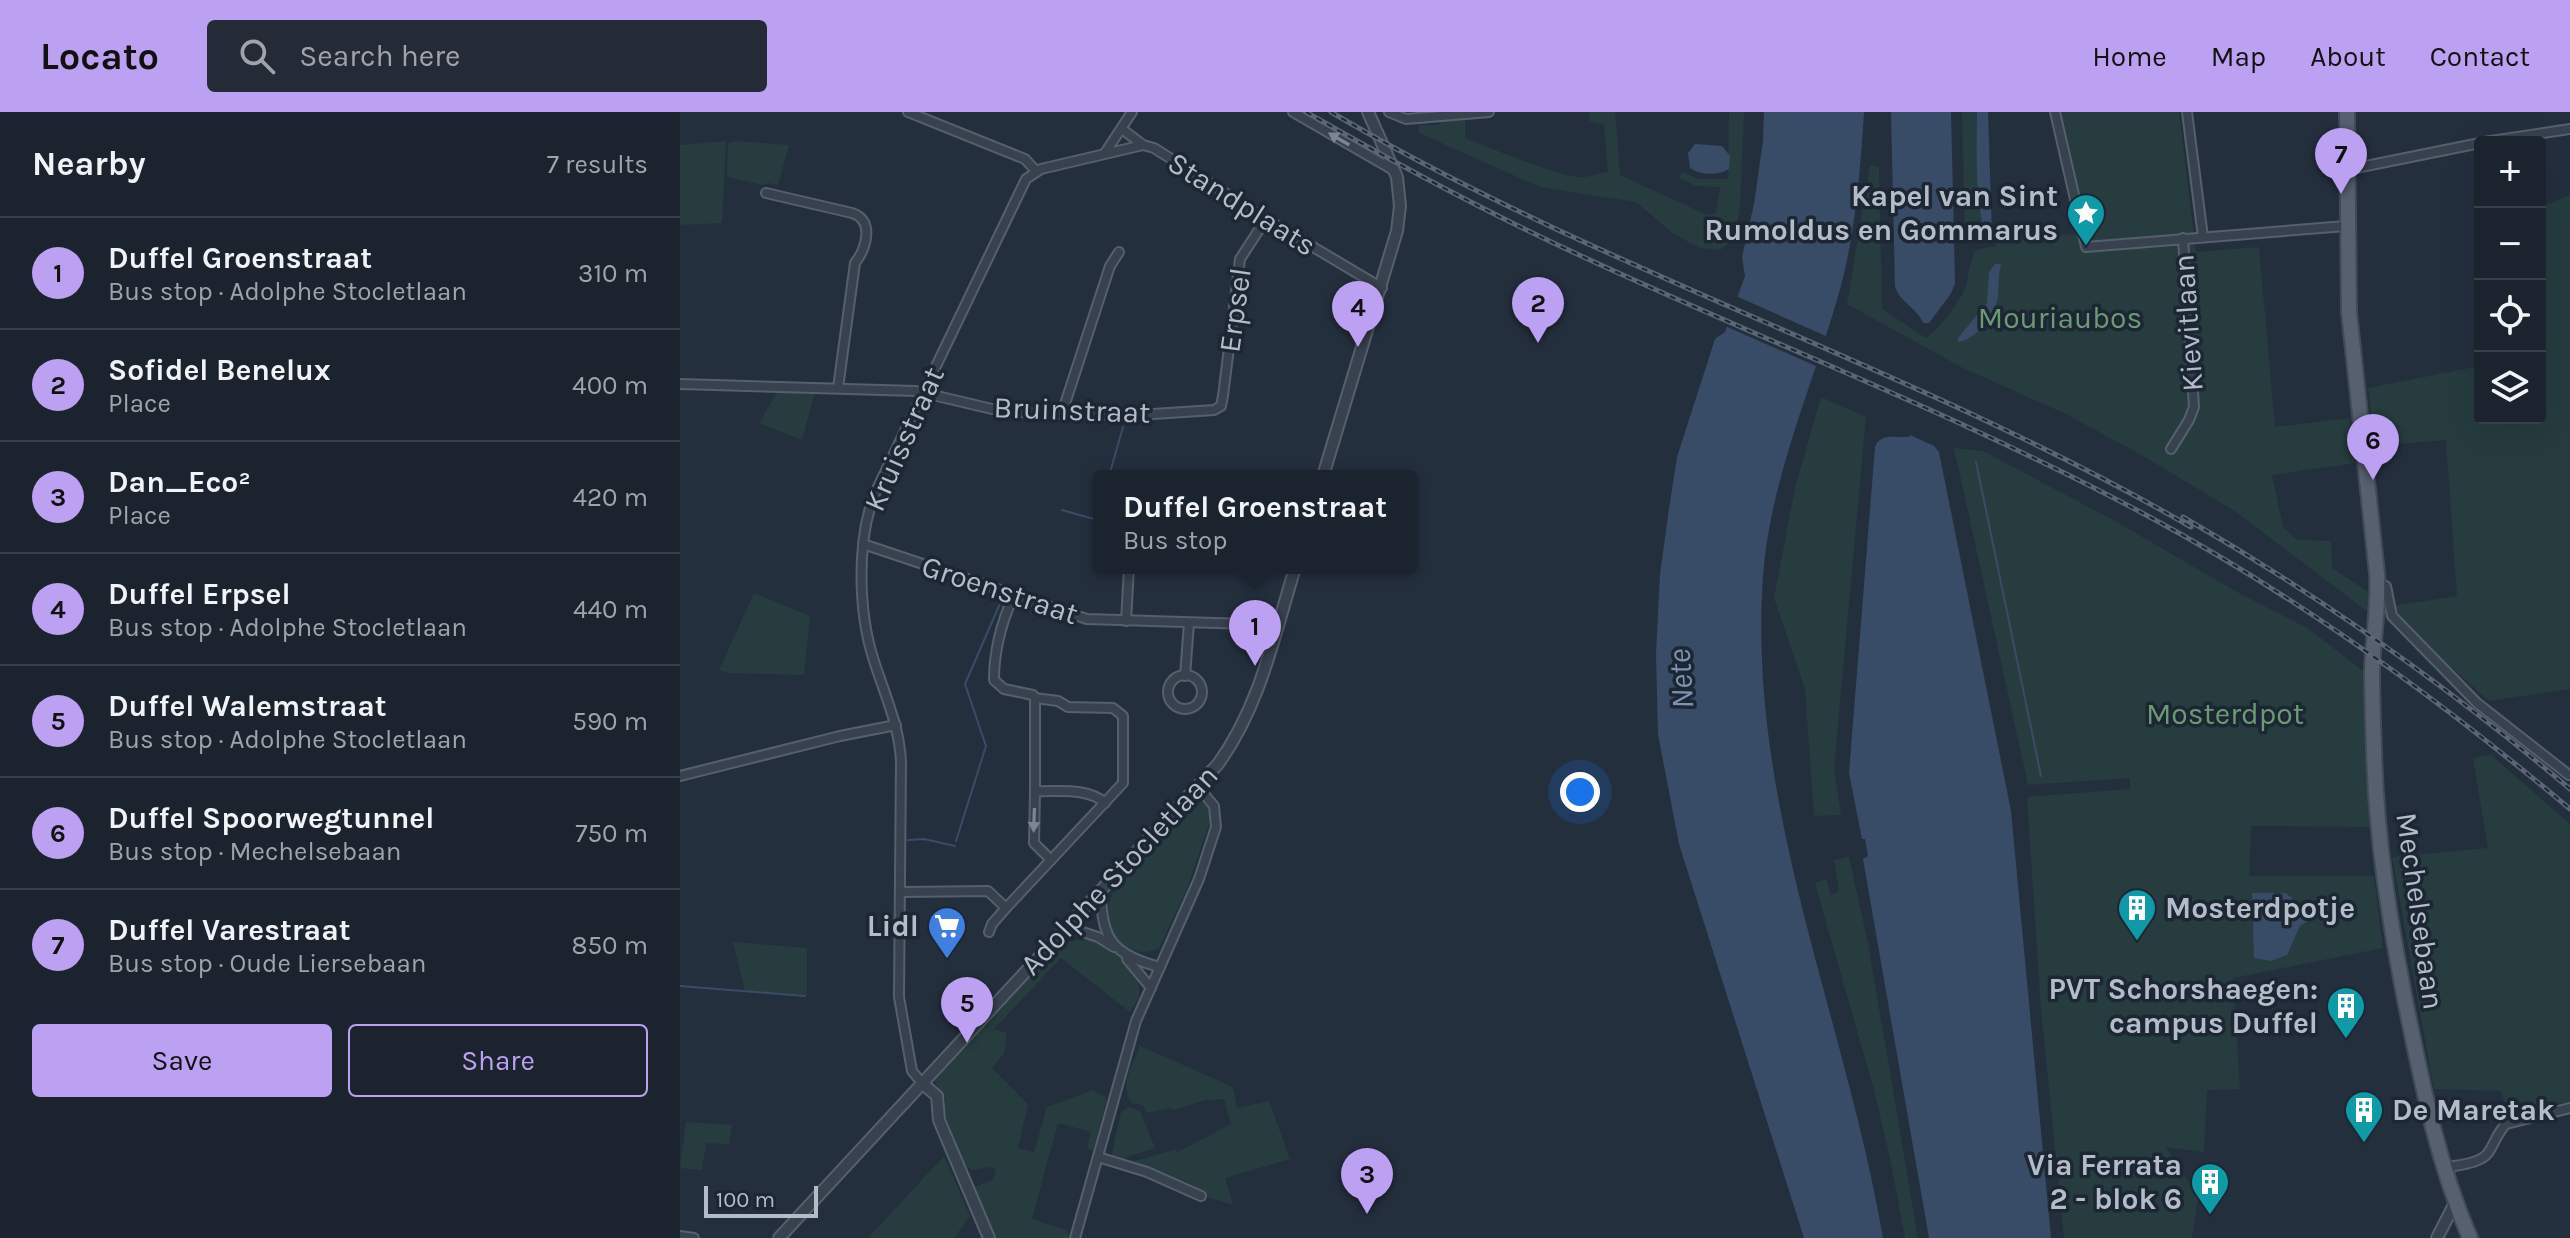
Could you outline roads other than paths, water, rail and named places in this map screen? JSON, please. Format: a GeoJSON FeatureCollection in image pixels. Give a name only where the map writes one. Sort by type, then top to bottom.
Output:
{"type":"FeatureCollection","features":[{"type":"Feature","properties":{"kind":"main road"},"geometry":{"type":"LineString","coordinates":[[2346,170],[2347,112]]}},
{"type":"Feature","properties":{"kind":"main road","name":"Mechelsebaan"},"geometry":{"type":"LineString","coordinates":[[2346,170],[2349,312],[2378,583],[2372,670],[2374,753],[2385,893],[2425,1101],[2443,1169],[2470,1238]]}},
{"type":"Feature","properties":{"kind":"street"},"geometry":{"type":"LineString","coordinates":[[908,112],[1025,159],[1036,171]]}},
{"type":"Feature","properties":{"kind":"street"},"geometry":{"type":"LineString","coordinates":[[1105,153],[1132,112]]}},
{"type":"Feature","properties":{"kind":"street"},"geometry":{"type":"LineString","coordinates":[[1293,112],[1395,171]]}},
{"type":"Feature","properties":{"kind":"street"},"geometry":{"type":"LineString","coordinates":[[1325,470],[1397,231],[1400,190],[1385,146],[1368,112]]}},
{"type":"Feature","properties":{"kind":"street"},"geometry":{"type":"LineString","coordinates":[[1389,112],[1406,119],[1489,112]]}},
{"type":"Feature","properties":{"kind":"street"},"geometry":{"type":"LineString","coordinates":[[2055,112],[2086,247],[2346,226]]}},
{"type":"Feature","properties":{"kind":"street"},"geometry":{"type":"LineString","coordinates":[[2187,112],[2203,237]]}},
{"type":"Feature","properties":{"kind":"street","name":"Standplaats"},"geometry":{"type":"LineString","coordinates":[[1122,129],[1143,145],[1154,148],[1382,288]]}},
{"type":"Feature","properties":{"kind":"street"},"geometry":{"type":"LineString","coordinates":[[2523,136],[2570,129]]}},
{"type":"Feature","properties":{"kind":"street"},"geometry":{"type":"LineString","coordinates":[[2346,170],[2474,144]]}},
{"type":"Feature","properties":{"kind":"street","name":"Standplaats"},"geometry":{"type":"LineString","coordinates":[[1036,171],[1143,145]]}},
{"type":"Feature","properties":{"kind":"street","name":"Kruisstraat"},"geometry":{"type":"LineString","coordinates":[[922,1083],[912,1071],[899,997],[901,761],[896,725],[869,644],[863,544],[874,498],[1021,186],[1036,171]]}},
{"type":"Feature","properties":{"kind":"street"},"geometry":{"type":"LineString","coordinates":[[766,193],[859,215],[864,222],[867,231],[864,252],[855,263],[838,388]]}},
{"type":"Feature","properties":{"kind":"street","name":"Erpsel"},"geometry":{"type":"LineString","coordinates":[[1221,406],[1240,259],[1266,219]]}},
{"type":"Feature","properties":{"kind":"street","name":"Kievitlaan"},"geometry":{"type":"LineString","coordinates":[[2171,449],[2194,407],[2183,238]]}},
{"type":"Feature","properties":{"kind":"street"},"geometry":{"type":"LineString","coordinates":[[1062,413],[1110,266],[1119,252]]}},
{"type":"Feature","properties":{"kind":"street","name":"Bruinstraat"},"geometry":{"type":"LineString","coordinates":[[680,384],[923,393],[992,409],[1039,414],[1138,415],[1214,410],[1221,406]]}},
{"type":"Feature","properties":{"kind":"street","name":"Groenstraat"},"geometry":{"type":"LineString","coordinates":[[863,544],[1087,619],[1278,625]]}},
{"type":"Feature","properties":{"kind":"street"},"geometry":{"type":"LineString","coordinates":[[1126,621],[1129,574]]}},
{"type":"Feature","properties":{"kind":"street","name":"Adolphe Stocletlaan"},"geometry":{"type":"LineString","coordinates":[[779,1238],[1198,787],[1229,749],[1248,715],[1293,574]]}},
{"type":"Feature","properties":{"kind":"street","name":"Mechelsebaan"},"geometry":{"type":"LineString","coordinates":[[2378,583],[2386,586],[2392,616],[2477,703],[2569,775]]}},
{"type":"Feature","properties":{"kind":"street"},"geometry":{"type":"LineString","coordinates":[[989,932],[1006,908],[1123,783],[1123,716],[1113,708],[1068,707],[1058,701],[1004,689],[994,680],[994,652],[1014,595]]}},
{"type":"Feature","properties":{"kind":"street"},"geometry":{"type":"LineString","coordinates":[[1185,676],[1189,623]]}},
{"type":"Feature","properties":{"kind":"street"},"geometry":{"type":"LineString","coordinates":[[1185,676],[1197,680],[1202,691],[1198,704],[1187,709],[1175,705],[1169,696],[1175,679],[1185,676]]}},
{"type":"Feature","properties":{"kind":"street"},"geometry":{"type":"LineString","coordinates":[[1035,698],[1034,843],[1051,860]]}},
{"type":"Feature","properties":{"kind":"street"},"geometry":{"type":"LineString","coordinates":[[680,776],[896,725]]}},
{"type":"Feature","properties":{"kind":"street"},"geometry":{"type":"LineString","coordinates":[[1075,1238],[1132,1033],[1199,879],[1216,827],[1214,806],[1198,787]]}},
{"type":"Feature","properties":{"kind":"street"},"geometry":{"type":"LineString","coordinates":[[1035,791],[1088,792],[1105,803]]}},
{"type":"Feature","properties":{"kind":"street"},"geometry":{"type":"LineString","coordinates":[[901,892],[988,891],[1006,908]]}},
{"type":"Feature","properties":{"kind":"street"},"geometry":{"type":"LineString","coordinates":[[1101,891],[1103,926],[1119,951],[1151,988]]}},
{"type":"Feature","properties":{"kind":"street"},"geometry":{"type":"LineString","coordinates":[[1067,927],[1098,937],[1141,962],[1160,967]]}},
{"type":"Feature","properties":{"kind":"street"},"geometry":{"type":"LineString","coordinates":[[922,1083],[937,1096],[939,1120],[989,1238]]}},
{"type":"Feature","properties":{"kind":"street"},"geometry":{"type":"LineString","coordinates":[[2443,1169],[2481,1159],[2506,1124],[2570,1108]]}},
{"type":"Feature","properties":{"kind":"street"},"geometry":{"type":"LineString","coordinates":[[1098,1157],[1147,1172],[1201,1196]]}},
{"type":"Feature","properties":{"kind":"street"},"geometry":{"type":"LineString","coordinates":[[2437,1238],[2455,1203]]}},
{"type":"Feature","properties":{"kind":"street"},"geometry":{"type":"LineString","coordinates":[[680,1236],[694,1238]]}},
{"type":"Feature","properties":{"kind":"water","name":"Nete"},"geometry":{"type":"Polygon","coordinates":[[[1764,112],[1864,112],[1848,256],[1782,472],[1767,541],[1763,576],[1762,661],[1770,745],[1784,828],[1866,1155],[1883,1238],[1804,1238],[1679,844],[1658,734],[1656,654],[1660,574],[1677,457],[1715,339],[1725,332],[1745,276],[1742,257],[1754,204],[1764,112]]]}},
{"type":"Feature","properties":{"kind":"water"},"geometry":{"type":"Polygon","coordinates":[[[1891,112],[1951,112],[1955,284],[1929,323],[1923,323],[1895,286],[1891,112]]]}},
{"type":"Feature","properties":{"kind":"water"},"geometry":{"type":"Polygon","coordinates":[[[1977,112],[1988,112],[1992,236],[1989,238],[1984,228],[1979,197],[1977,112]]]}},
{"type":"Feature","properties":{"kind":"water"},"geometry":{"type":"Polygon","coordinates":[[[1695,144],[1722,146],[1730,156],[1729,169],[1710,174],[1690,168],[1688,153],[1695,144]]]}},
{"type":"Feature","properties":{"kind":"water"},"geometry":{"type":"Polygon","coordinates":[[[1995,264],[2001,264],[1998,296],[1993,310],[1978,331],[1958,342],[1987,303],[1989,272],[1995,264]]]}},
{"type":"Feature","properties":{"kind":"water"},"geometry":{"type":"Polygon","coordinates":[[[1910,435],[1934,446],[1939,452],[2011,811],[2051,1238],[1929,1238],[1863,859],[1868,856],[1849,773],[1875,447],[1881,439],[1910,435]]]}},
{"type":"Feature","properties":{"kind":"water"},"geometry":{"type":"Polygon","coordinates":[[[2252,893],[2286,893],[2300,905],[2309,903],[2316,912],[2313,918],[2300,926],[2287,955],[2271,961],[2254,958],[2252,893]]]}},
{"type":"Feature","properties":{"kind":"waterway"},"geometry":{"type":"LineString","coordinates":[[1111,470],[1123,427]]}},
{"type":"Feature","properties":{"kind":"waterway"},"geometry":{"type":"LineString","coordinates":[[1976,462],[2041,776]]}},
{"type":"Feature","properties":{"kind":"waterway"},"geometry":{"type":"LineString","coordinates":[[1062,510],[1093,519]]}},
{"type":"Feature","properties":{"kind":"waterway"},"geometry":{"type":"LineString","coordinates":[[956,841],[986,746],[965,684],[1002,599]]}},
{"type":"Feature","properties":{"kind":"waterway"},"geometry":{"type":"LineString","coordinates":[[908,840],[924,839],[955,846]]}},
{"type":"Feature","properties":{"kind":"waterway"},"geometry":{"type":"LineString","coordinates":[[680,986],[805,996]]}},
{"type":"Feature","properties":{"kind":"railway"},"geometry":{"type":"LineString","coordinates":[[1306,112],[1542,238],[1935,412],[2146,515],[2258,580],[2366,651],[2470,728],[2570,809]]}},
{"type":"Feature","properties":{"kind":"railway"},"geometry":{"type":"LineString","coordinates":[[1331,112],[1436,170],[1543,223],[1979,417],[2191,527]]}},
{"type":"Feature","properties":{"kind":"railway"},"geometry":{"type":"LineString","coordinates":[[2183,517],[2284,578],[2382,644],[2478,715],[2570,789]]}},
{"type":"Feature","properties":{"kind":"place","name":"Duffel Varestraat"},"geometry":{"type":"Point","coordinates":[2341,194]}},
{"type":"Feature","properties":{"kind":"place","name":"Kapel van Sint Rumoldus en Gommarus"},"geometry":{"type":"Point","coordinates":[2086,247]}},
{"type":"Feature","properties":{"kind":"place","name":"Sofidel Benelux"},"geometry":{"type":"Point","coordinates":[1538,343]}},
{"type":"Feature","properties":{"kind":"place","name":"Duffel Erpsel"},"geometry":{"type":"Point","coordinates":[1358,347]}},
{"type":"Feature","properties":{"kind":"place","name":"Duffel Spoorwegtunnel"},"geometry":{"type":"Point","coordinates":[2373,480]}},
{"type":"Feature","properties":{"kind":"place","name":"Duffel Groenstraat"},"geometry":{"type":"Point","coordinates":[1255,666]}},
{"type":"Feature","properties":{"kind":"place","name":"Mosterdpotje"},"geometry":{"type":"Point","coordinates":[2137,942]}},
{"type":"Feature","properties":{"kind":"place","name":"Lidl"},"geometry":{"type":"Point","coordinates":[947,960]}},
{"type":"Feature","properties":{"kind":"place","name":"PVT Schorshaegen: campus Duffel"},"geometry":{"type":"Point","coordinates":[2346,1040]}},
{"type":"Feature","properties":{"kind":"place","name":"Duffel Walemstraat"},"geometry":{"type":"Point","coordinates":[967,1043]}},
{"type":"Feature","properties":{"kind":"place","name":"De Maretak"},"geometry":{"type":"Point","coordinates":[2364,1144]}},
{"type":"Feature","properties":{"kind":"place","name":"Dan_Eco²"},"geometry":{"type":"Point","coordinates":[1367,1214]}},
{"type":"Feature","properties":{"kind":"place","name":"Via Ferrata 2 - blok 6"},"geometry":{"type":"Point","coordinates":[2210,1216]}},
{"type":"Feature","properties":{"kind":"park label","name":"Mouriaubos"},"geometry":{"type":"Point","coordinates":[2060,318]}},
{"type":"Feature","properties":{"kind":"park label","name":"Mosterdpot"},"geometry":{"type":"Point","coordinates":[2225,714]}}]}
